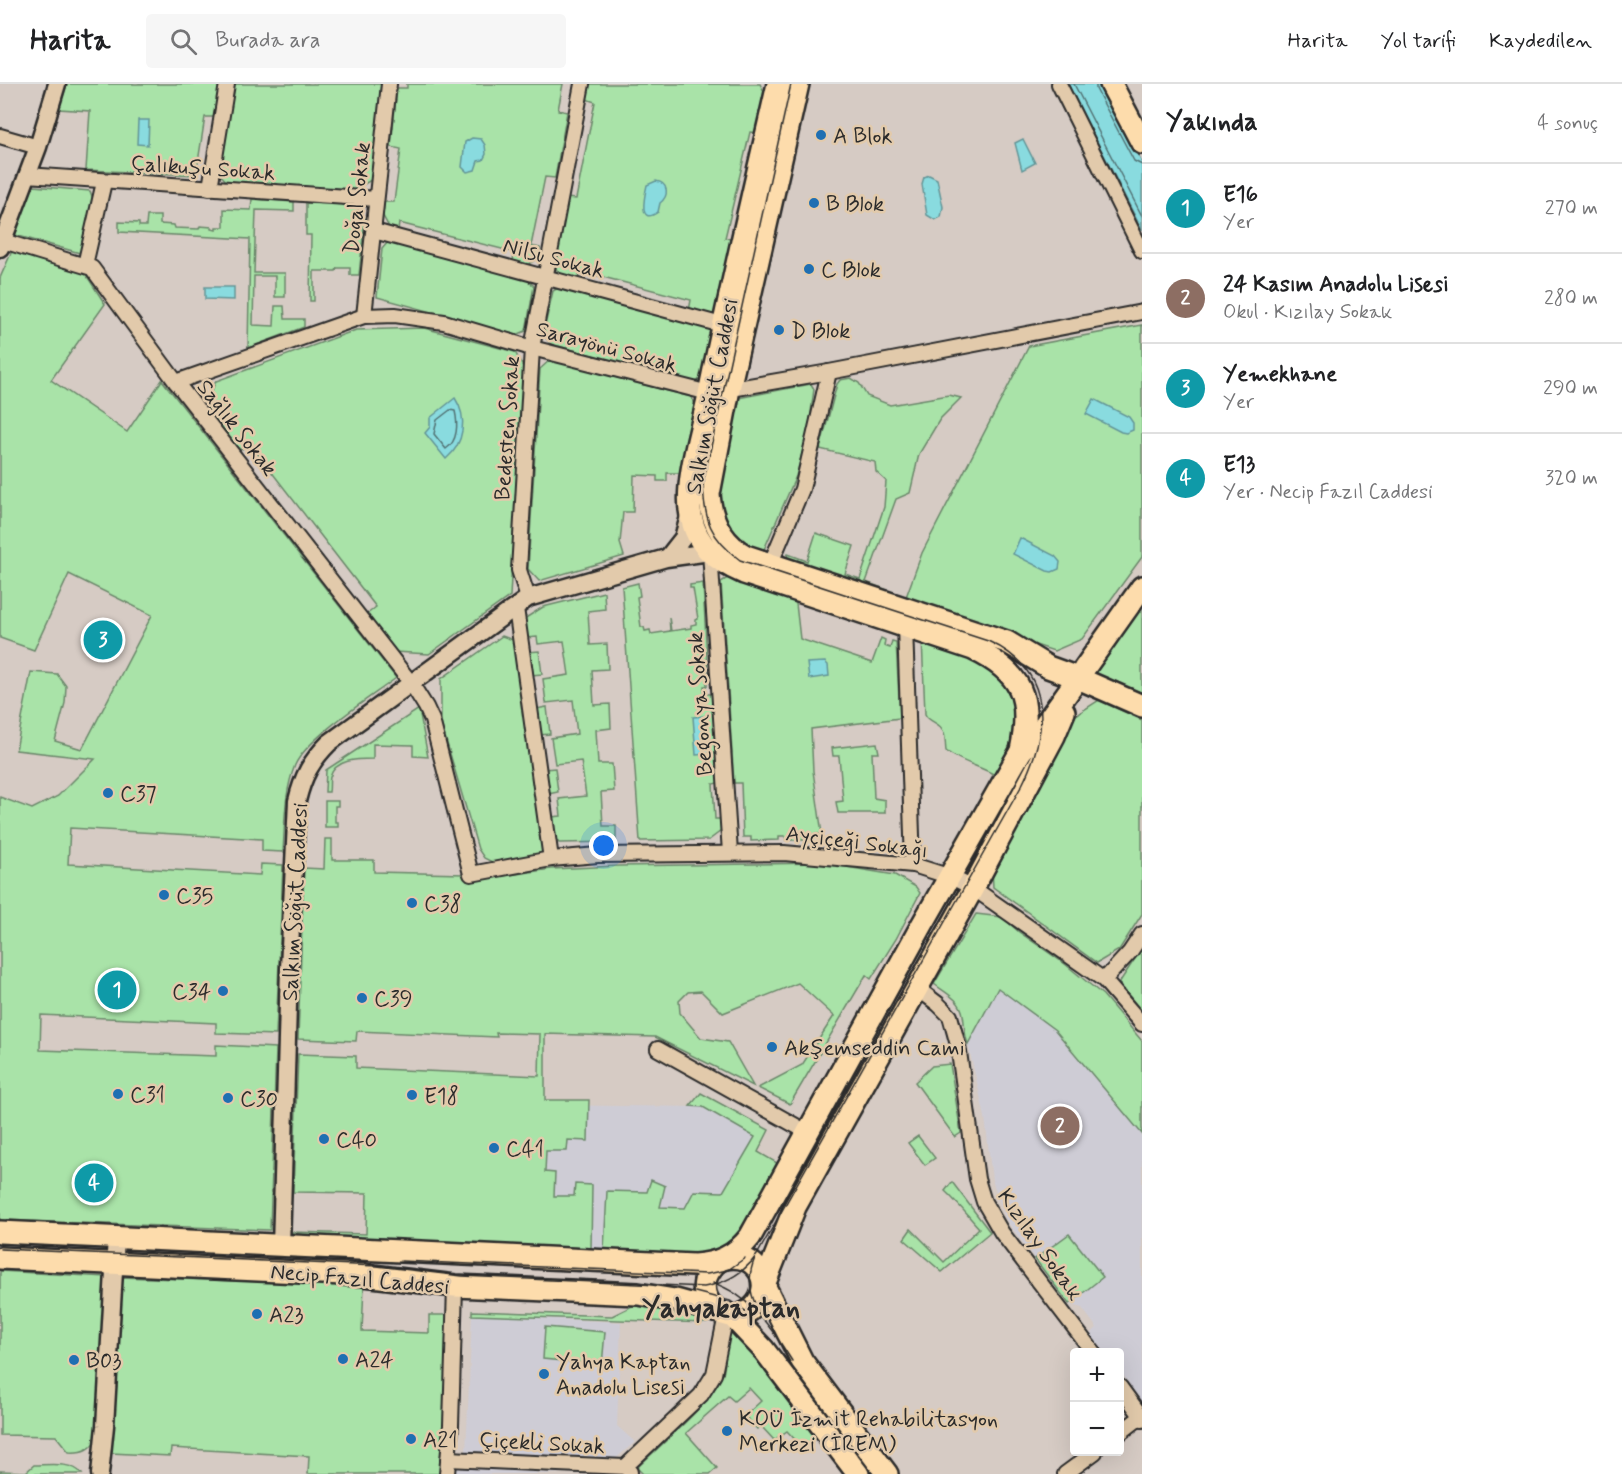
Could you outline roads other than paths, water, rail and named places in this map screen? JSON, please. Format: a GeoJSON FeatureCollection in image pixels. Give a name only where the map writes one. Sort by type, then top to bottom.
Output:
{"type":"FeatureCollection","features":[{"type":"Feature","properties":{"kind":"main road","name":"Salkım Söğüt Caddesi"},"geometry":{"type":"LineString","coordinates":[[778,84],[722,325],[719,391],[690,487],[690,513],[699,537],[717,546],[723,564],[973,649],[994,659],[1011,674],[1021,690],[1026,710],[1025,734],[1021,751]]}},
{"type":"Feature","properties":{"kind":"main road"},"geometry":{"type":"LineString","coordinates":[[798,84],[719,391],[709,494],[710,510],[718,530],[717,546],[1007,642],[1047,667]]}},
{"type":"Feature","properties":{"kind":"main road"},"geometry":{"type":"LineString","coordinates":[[1111,84],[1139,130]]}},
{"type":"Feature","properties":{"kind":"main road"},"geometry":{"type":"LineString","coordinates":[[858,1474],[764,1350],[708,1301],[704,1287],[706,1274],[722,1259],[740,1248],[750,1237],[1021,751],[1041,731],[1142,587]]}},
{"type":"Feature","properties":{"kind":"main road"},"geometry":{"type":"LineString","coordinates":[[994,659],[1013,664],[1081,673],[1142,706]]}},
{"type":"Feature","properties":{"kind":"main road"},"geometry":{"type":"LineString","coordinates":[[725,1314],[748,1312],[761,1298],[795,1207],[973,888],[1054,736],[1081,673]]}},
{"type":"Feature","properties":{"kind":"main road","name":"Necip Fazıl Caddesi"},"geometry":{"type":"LineString","coordinates":[[0,1232],[694,1265],[708,1264],[722,1259]]}},
{"type":"Feature","properties":{"kind":"main road","name":"Necip Fazıl Caddesi"},"geometry":{"type":"LineString","coordinates":[[0,1258],[364,1275],[455,1286],[638,1294],[675,1300],[725,1314]]}},
{"type":"Feature","properties":{"kind":"main road"},"geometry":{"type":"LineString","coordinates":[[722,1259],[744,1258],[758,1269],[802,1361],[887,1474]]}},
{"type":"Feature","properties":{"kind":"street"},"geometry":{"type":"LineString","coordinates":[[2,244],[38,147],[57,84]]}},
{"type":"Feature","properties":{"kind":"street"},"geometry":{"type":"LineString","coordinates":[[210,188],[227,84]]}},
{"type":"Feature","properties":{"kind":"street","name":"Doğal Sokak"},"geometry":{"type":"LineString","coordinates":[[364,316],[389,84]]}},
{"type":"Feature","properties":{"kind":"street","name":"Bedesten Sokak"},"geometry":{"type":"LineString","coordinates":[[522,603],[519,570],[532,348],[582,84]]}},
{"type":"Feature","properties":{"kind":"street"},"geometry":{"type":"LineString","coordinates":[[1059,84],[1142,251]]}},
{"type":"Feature","properties":{"kind":"street"},"geometry":{"type":"LineString","coordinates":[[0,136],[38,147]]}},
{"type":"Feature","properties":{"kind":"street","name":"Çalıkuşu Sokak"},"geometry":{"type":"LineString","coordinates":[[27,176],[376,199]]}},
{"type":"Feature","properties":{"kind":"street"},"geometry":{"type":"LineString","coordinates":[[85,266],[104,182]]}},
{"type":"Feature","properties":{"kind":"street","name":"Nilsu Sokak"},"geometry":{"type":"LineString","coordinates":[[374,231],[722,325]]}},
{"type":"Feature","properties":{"kind":"street","name":"Sağlık Sokak"},"geometry":{"type":"LineString","coordinates":[[2,244],[92,268],[176,382],[411,683],[432,720],[471,874]]}},
{"type":"Feature","properties":{"kind":"street","name":"Sarayönü Sokak"},"geometry":{"type":"LineString","coordinates":[[176,382],[364,316],[394,315],[444,322],[532,348],[719,391],[1142,312]]}},
{"type":"Feature","properties":{"kind":"street"},"geometry":{"type":"LineString","coordinates":[[770,565],[802,489],[830,372]]}},
{"type":"Feature","properties":{"kind":"street"},"geometry":{"type":"LineString","coordinates":[[668,557],[683,538],[690,513]]}},
{"type":"Feature","properties":{"kind":"street","name":"Salkım Söğüt Caddesi"},"geometry":{"type":"LineString","coordinates":[[280,1247],[288,980],[298,797],[304,777],[315,757],[329,743],[522,603],[668,557],[717,546]]}},
{"type":"Feature","properties":{"kind":"street","name":"Begonya Sokak"},"geometry":{"type":"LineString","coordinates":[[717,546],[730,853]]}},
{"type":"Feature","properties":{"kind":"street"},"geometry":{"type":"LineString","coordinates":[[522,603],[551,859]]}},
{"type":"Feature","properties":{"kind":"street"},"geometry":{"type":"LineString","coordinates":[[905,626],[913,865]]}},
{"type":"Feature","properties":{"kind":"street","name":"Ayçiçeği Sokağı"},"geometry":{"type":"LineString","coordinates":[[471,874],[551,859],[598,855],[784,853],[913,865],[951,877],[973,888],[1104,980],[1142,1024]]}},
{"type":"Feature","properties":{"kind":"street"},"geometry":{"type":"LineString","coordinates":[[1104,980],[1130,952],[1142,934]]}},
{"type":"Feature","properties":{"kind":"street","name":"Kızılay Sokak"},"geometry":{"type":"LineString","coordinates":[[916,988],[950,1016],[958,1046],[977,1179],[984,1202],[1002,1233],[1089,1348]]}},
{"type":"Feature","properties":{"kind":"street"},"geometry":{"type":"LineString","coordinates":[[658,1049],[807,1132]]}},
{"type":"Feature","properties":{"kind":"street"},"geometry":{"type":"LineString","coordinates":[[100,1474],[116,1237]]}},
{"type":"Feature","properties":{"kind":"street"},"geometry":{"type":"LineString","coordinates":[[447,1474],[455,1286]]}},
{"type":"Feature","properties":{"kind":"street"},"geometry":{"type":"LineString","coordinates":[[628,1471],[701,1395],[714,1374],[725,1314]]}},
{"type":"Feature","properties":{"kind":"street"},"geometry":{"type":"LineString","coordinates":[[1124,1395],[1142,1418],[1124,1430]]}},
{"type":"Feature","properties":{"kind":"street"},"geometry":{"type":"LineString","coordinates":[[1065,1474],[1090,1456]]}},
{"type":"Feature","properties":{"kind":"street","name":"Çiçekli Sokak"},"geometry":{"type":"LineString","coordinates":[[448,1459],[628,1471]]}},
{"type":"Feature","properties":{"kind":"water"},"geometry":{"type":"Polygon","coordinates":[[[1068,84],[1101,84],[1142,163],[1142,230],[1068,84]]]}},
{"type":"Feature","properties":{"kind":"water"},"geometry":{"type":"Polygon","coordinates":[[[138,120],[149,120],[148,145],[137,144],[138,120]]]}},
{"type":"Feature","properties":{"kind":"water"},"geometry":{"type":"Polygon","coordinates":[[[472,138],[481,139],[485,145],[486,154],[483,160],[478,161],[475,170],[467,172],[462,167],[465,142],[472,138]]]}},
{"type":"Feature","properties":{"kind":"water"},"geometry":{"type":"Polygon","coordinates":[[[1023,139],[1035,163],[1022,170],[1015,143],[1023,139]]]}},
{"type":"Feature","properties":{"kind":"water"},"geometry":{"type":"Polygon","coordinates":[[[929,175],[937,179],[943,207],[941,217],[935,220],[927,215],[922,184],[924,177],[929,175]]]}},
{"type":"Feature","properties":{"kind":"water"},"geometry":{"type":"Polygon","coordinates":[[[656,181],[663,184],[666,193],[658,212],[651,216],[645,212],[645,195],[647,185],[656,181]]]}},
{"type":"Feature","properties":{"kind":"water"},"geometry":{"type":"Polygon","coordinates":[[[205,287],[234,287],[234,300],[205,299],[205,287]]]}},
{"type":"Feature","properties":{"kind":"water"},"geometry":{"type":"Polygon","coordinates":[[[455,398],[462,414],[462,430],[457,446],[446,459],[425,433],[430,427],[430,418],[455,398]]]}},
{"type":"Feature","properties":{"kind":"water"},"geometry":{"type":"Polygon","coordinates":[[[1094,399],[1129,417],[1133,423],[1133,430],[1126,433],[1121,432],[1086,414],[1094,399]]]}},
{"type":"Feature","properties":{"kind":"water"},"geometry":{"type":"Polygon","coordinates":[[[1020,538],[1055,556],[1060,562],[1059,569],[1052,572],[1047,571],[1013,554],[1020,538]]]}},
{"type":"Feature","properties":{"kind":"water"},"geometry":{"type":"Polygon","coordinates":[[[825,662],[828,665],[829,676],[809,679],[807,663],[825,662]]]}},
{"type":"Feature","properties":{"kind":"water"},"geometry":{"type":"Polygon","coordinates":[[[706,716],[709,754],[696,755],[693,717],[706,716]]]}},
{"type":"Feature","properties":{"kind":"tram line"},"geometry":{"type":"LineString","coordinates":[[0,1249],[377,1266],[462,1276],[704,1287],[734,1276],[757,1255],[1022,785],[1038,743],[1041,722],[1040,703],[1035,685],[1025,668],[1009,653],[988,641],[740,560],[715,535],[707,517],[703,483],[791,84]]}},
{"type":"Feature","properties":{"kind":"tram line"},"geometry":{"type":"LineString","coordinates":[[401,1261],[707,1274],[728,1270],[745,1258]]}},
{"type":"Feature","properties":{"kind":"tram line"},"geometry":{"type":"LineString","coordinates":[[755,1258],[750,1284],[758,1310]]}},
{"type":"Feature","properties":{"kind":"tram line"},"geometry":{"type":"LineString","coordinates":[[713,1283],[726,1288],[749,1304],[777,1337],[792,1361]]}},
{"type":"Feature","properties":{"kind":"tram line"},"geometry":{"type":"LineString","coordinates":[[695,1292],[730,1301],[750,1314]]}},
{"type":"Feature","properties":{"kind":"place","name":"A Blok"},"geometry":{"type":"Point","coordinates":[821,135]}},
{"type":"Feature","properties":{"kind":"place","name":"B Blok"},"geometry":{"type":"Point","coordinates":[814,203]}},
{"type":"Feature","properties":{"kind":"place","name":"C Blok"},"geometry":{"type":"Point","coordinates":[809,269]}},
{"type":"Feature","properties":{"kind":"place","name":"D Blok"},"geometry":{"type":"Point","coordinates":[779,330]}},
{"type":"Feature","properties":{"kind":"place","name":"Yemekhane"},"geometry":{"type":"Point","coordinates":[103,640]}},
{"type":"Feature","properties":{"kind":"place","name":"C37"},"geometry":{"type":"Point","coordinates":[108,793]}},
{"type":"Feature","properties":{"kind":"place","name":"C35"},"geometry":{"type":"Point","coordinates":[164,895]}},
{"type":"Feature","properties":{"kind":"place","name":"C38"},"geometry":{"type":"Point","coordinates":[412,903]}},
{"type":"Feature","properties":{"kind":"place","name":"E16"},"geometry":{"type":"Point","coordinates":[117,990]}},
{"type":"Feature","properties":{"kind":"place","name":"C34"},"geometry":{"type":"Point","coordinates":[223,991]}},
{"type":"Feature","properties":{"kind":"place","name":"C39"},"geometry":{"type":"Point","coordinates":[362,998]}},
{"type":"Feature","properties":{"kind":"place","name":"Akşemseddin Cami"},"geometry":{"type":"Point","coordinates":[772,1047]}},
{"type":"Feature","properties":{"kind":"place","name":"C31"},"geometry":{"type":"Point","coordinates":[118,1094]}},
{"type":"Feature","properties":{"kind":"place","name":"E18"},"geometry":{"type":"Point","coordinates":[412,1095]}},
{"type":"Feature","properties":{"kind":"place","name":"C30"},"geometry":{"type":"Point","coordinates":[228,1098]}},
{"type":"Feature","properties":{"kind":"place","name":"24 Kasım Anadolu Lisesi"},"geometry":{"type":"Point","coordinates":[1060,1126]}},
{"type":"Feature","properties":{"kind":"place","name":"C40"},"geometry":{"type":"Point","coordinates":[324,1139]}},
{"type":"Feature","properties":{"kind":"place","name":"C41"},"geometry":{"type":"Point","coordinates":[494,1148]}},
{"type":"Feature","properties":{"kind":"place","name":"E13"},"geometry":{"type":"Point","coordinates":[94,1183]}},
{"type":"Feature","properties":{"kind":"place","name":"A23"},"geometry":{"type":"Point","coordinates":[257,1314]}},
{"type":"Feature","properties":{"kind":"place","name":"A24"},"geometry":{"type":"Point","coordinates":[343,1359]}},
{"type":"Feature","properties":{"kind":"place","name":"B03"},"geometry":{"type":"Point","coordinates":[74,1360]}},
{"type":"Feature","properties":{"kind":"place","name":"Yahya Kaptan Anadolu Lisesi"},"geometry":{"type":"Point","coordinates":[544,1374]}},
{"type":"Feature","properties":{"kind":"place","name":"KOÜ İzmit Rehabilitasyon Merkezi (İREM)"},"geometry":{"type":"Point","coordinates":[727,1431]}},
{"type":"Feature","properties":{"kind":"place","name":"A21"},"geometry":{"type":"Point","coordinates":[411,1439]}},
{"type":"Feature","properties":{"kind":"district","name":"Yahyakaptan"},"geometry":{"type":"Point","coordinates":[721,1307]}}]}
